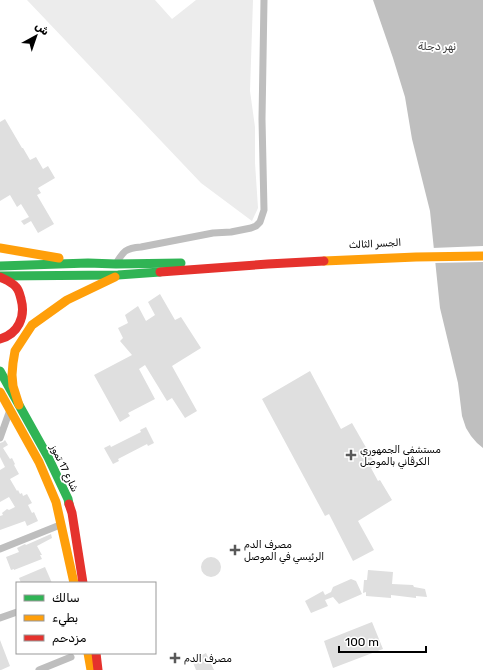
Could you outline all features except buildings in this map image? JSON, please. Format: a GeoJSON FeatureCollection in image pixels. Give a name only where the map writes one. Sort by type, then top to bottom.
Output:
{"type":"FeatureCollection","features":[{"type":"Feature","properties":{"kind":"main road"},"geometry":{"type":"LineString","coordinates":[[0,248],[88,263]]}},
{"type":"Feature","properties":{"kind":"main road","name":"الجسر الثالث"},"geometry":{"type":"LineString","coordinates":[[268,261],[412,252],[483,251]]}},
{"type":"Feature","properties":{"kind":"main road","name":"الجسر الثالث"},"geometry":{"type":"LineString","coordinates":[[268,261],[483,256]]}},
{"type":"Feature","properties":{"kind":"main road"},"geometry":{"type":"LineString","coordinates":[[0,266],[88,263],[116,264],[268,261]]}},
{"type":"Feature","properties":{"kind":"main road"},"geometry":{"type":"LineString","coordinates":[[0,277],[118,275],[268,261]]}},
{"type":"Feature","properties":{"kind":"main road"},"geometry":{"type":"LineString","coordinates":[[19,405],[13,386],[13,363],[15,351],[32,325],[66,300],[118,275]]}},
{"type":"Feature","properties":{"kind":"main road"},"geometry":{"type":"LineString","coordinates":[[0,277],[10,281],[17,288],[23,305],[20,324],[10,335],[0,339]]}},
{"type":"Feature","properties":{"kind":"main road","name":"شارع 17 تموز"},"geometry":{"type":"LineString","coordinates":[[0,371],[48,457],[68,499],[72,514],[83,582]]}},
{"type":"Feature","properties":{"kind":"main road","name":"شارع 17 تموز"},"geometry":{"type":"LineString","coordinates":[[0,392],[39,462],[56,502],[74,582]]}},
{"type":"Feature","properties":{"kind":"main road"},"geometry":{"type":"LineString","coordinates":[[39,462],[48,457]]}},
{"type":"Feature","properties":{"kind":"main road"},"geometry":{"type":"LineString","coordinates":[[88,654],[91,670]]}},
{"type":"Feature","properties":{"kind":"main road"},"geometry":{"type":"LineString","coordinates":[[96,654],[98,670]]}},
{"type":"Feature","properties":{"kind":"street"},"geometry":{"type":"LineString","coordinates":[[116,264],[124,251],[129,248],[213,233],[231,232],[256,226],[260,222],[264,210],[262,119],[264,0]]}},
{"type":"Feature","properties":{"kind":"street"},"geometry":{"type":"LineString","coordinates":[[0,438],[10,410]]}},
{"type":"Feature","properties":{"kind":"street"},"geometry":{"type":"LineString","coordinates":[[0,548],[60,525]]}},
{"type":"Feature","properties":{"kind":"street"},"geometry":{"type":"LineString","coordinates":[[0,618],[16,612]]}},
{"type":"Feature","properties":{"kind":"street"},"geometry":{"type":"LineString","coordinates":[[39,670],[71,658]]}},
{"type":"Feature","properties":{"kind":"shaded area"},"geometry":{"type":"Polygon","coordinates":[[[27,0],[155,0],[172,19],[196,0],[253,0],[250,91],[255,127],[255,163],[258,208],[252,221],[201,183],[27,0]]]}},
{"type":"Feature","properties":{"kind":"water","name":"نهر دجلة"},"geometry":{"type":"Polygon","coordinates":[[[373,0],[483,0],[483,448],[471,436],[466,428],[462,416],[458,383],[440,308],[430,211],[412,139],[405,97],[373,0]]]}},
{"type":"Feature","properties":{"kind":"pier"},"geometry":{"type":"Polygon","coordinates":[[[483,246],[483,262],[433,263],[432,248],[483,246]]]}},
{"type":"Feature","properties":{"kind":"traffic: fast"},"geometry":{"type":"LineString","coordinates":[[0,266],[88,263],[181,263]]}},
{"type":"Feature","properties":{"kind":"traffic: fast"},"geometry":{"type":"LineString","coordinates":[[0,276],[118,275],[160,272]]}},
{"type":"Feature","properties":{"kind":"traffic: fast"},"geometry":{"type":"LineString","coordinates":[[0,371],[48,457],[69,504]]}},
{"type":"Feature","properties":{"kind":"traffic: slow"},"geometry":{"type":"LineString","coordinates":[[0,248],[59,258]]}},
{"type":"Feature","properties":{"kind":"traffic: slow"},"geometry":{"type":"LineString","coordinates":[[324,261],[483,256]]}},
{"type":"Feature","properties":{"kind":"traffic: slow"},"geometry":{"type":"LineString","coordinates":[[19,405],[13,386],[13,363],[15,351],[32,325],[67,300],[115,277]]}},
{"type":"Feature","properties":{"kind":"traffic: slow"},"geometry":{"type":"LineString","coordinates":[[0,392],[39,462],[56,502],[74,582]]}},
{"type":"Feature","properties":{"kind":"traffic: slow"},"geometry":{"type":"LineString","coordinates":[[88,654],[91,670]]}},
{"type":"Feature","properties":{"kind":"traffic: jam"},"geometry":{"type":"LineString","coordinates":[[160,272],[324,261]]}},
{"type":"Feature","properties":{"kind":"traffic: jam"},"geometry":{"type":"LineString","coordinates":[[0,277],[9,281],[16,287],[22,306],[21,318],[16,329],[6,337],[0,339]]}},
{"type":"Feature","properties":{"kind":"traffic: jam"},"geometry":{"type":"LineString","coordinates":[[69,504],[72,513],[83,582]]}},
{"type":"Feature","properties":{"kind":"traffic: jam"},"geometry":{"type":"LineString","coordinates":[[96,654],[98,670]]}},
{"type":"Feature","properties":{"kind":"place","name":"مستشفى الجمهوري الكرڤاني بالموصل"},"geometry":{"type":"Point","coordinates":[351,455]}},
{"type":"Feature","properties":{"kind":"place","name":"مصرف الدم الرئيسي في الموصل"},"geometry":{"type":"Point","coordinates":[235,550]}},
{"type":"Feature","properties":{"kind":"place","name":"مصرف الدم"},"geometry":{"type":"Point","coordinates":[175,658]}}]}
